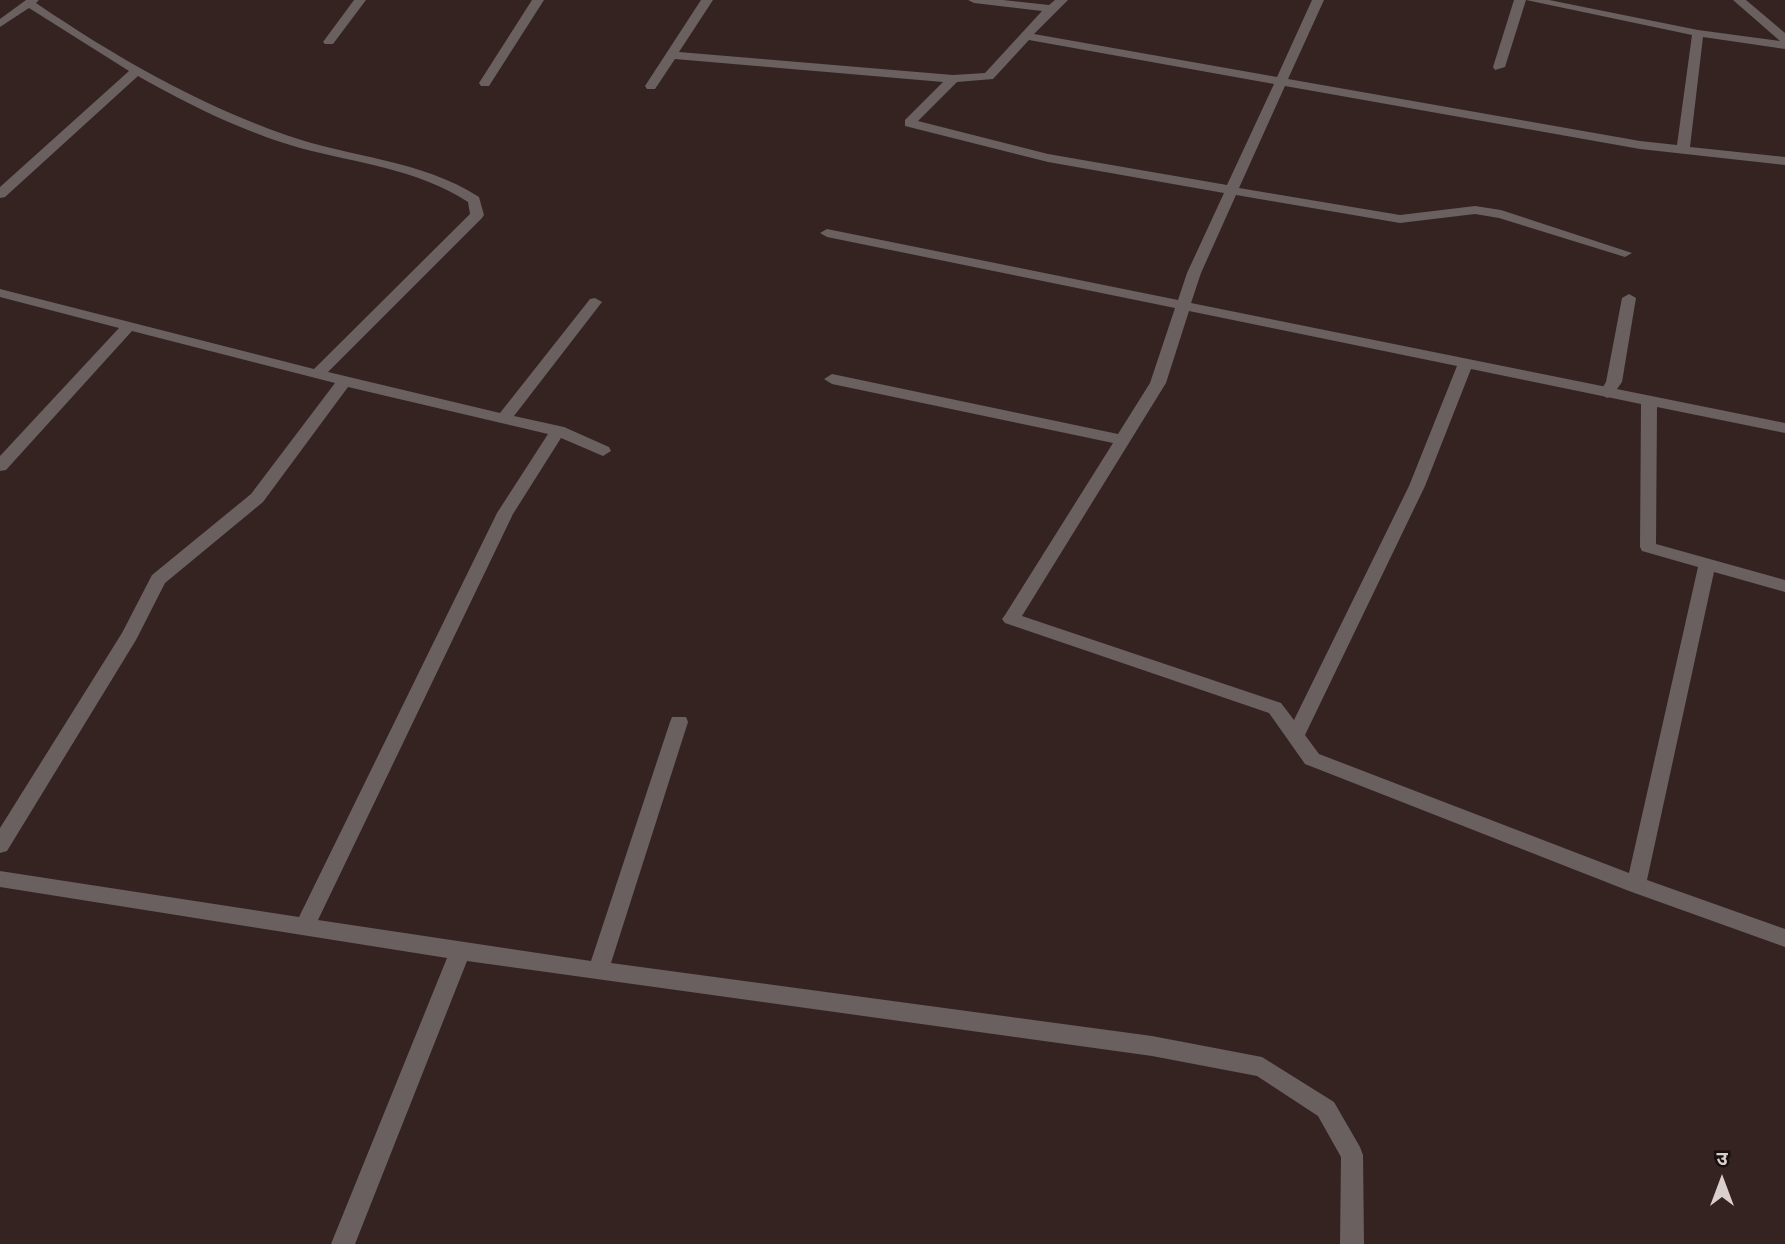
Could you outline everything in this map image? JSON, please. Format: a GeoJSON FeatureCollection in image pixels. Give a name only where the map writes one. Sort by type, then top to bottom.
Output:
{"type":"FeatureCollection","features":[{"type":"Feature","properties":{"kind":"street"},"geometry":{"type":"LineString","coordinates":[[329,42],[360,0]]}},
{"type":"Feature","properties":{"kind":"street"},"geometry":{"type":"LineString","coordinates":[[485,83],[538,0]]}},
{"type":"Feature","properties":{"kind":"street"},"geometry":{"type":"LineString","coordinates":[[651,86],[707,0]]}},
{"type":"Feature","properties":{"kind":"street"},"geometry":{"type":"LineString","coordinates":[[974,0],[1051,9]]}},
{"type":"Feature","properties":{"kind":"street"},"geometry":{"type":"LineString","coordinates":[[671,55],[953,79],[989,76],[1062,0]]}},
{"type":"Feature","properties":{"kind":"street"},"geometry":{"type":"LineString","coordinates":[[1318,0],[1194,273],[1158,383],[1012,618],[1275,708],[1312,759],[1636,885],[1785,938]]}},
{"type":"Feature","properties":{"kind":"street"},"geometry":{"type":"LineString","coordinates":[[1499,67],[1520,0]]}},
{"type":"Feature","properties":{"kind":"street"},"geometry":{"type":"LineString","coordinates":[[1532,0],[1698,33],[1785,45]]}},
{"type":"Feature","properties":{"kind":"street"},"geometry":{"type":"LineString","coordinates":[[1739,0],[1785,39]]}},
{"type":"Feature","properties":{"kind":"street"},"geometry":{"type":"LineString","coordinates":[[0,24],[31,1],[83,40],[206,106],[284,139],[398,168],[461,189],[474,200],[477,215],[317,374]]}},
{"type":"Feature","properties":{"kind":"street"},"geometry":{"type":"LineString","coordinates":[[1683,148],[1698,33]]}},
{"type":"Feature","properties":{"kind":"street"},"geometry":{"type":"LineString","coordinates":[[1026,36],[1640,145],[1785,161]]}},
{"type":"Feature","properties":{"kind":"street"},"geometry":{"type":"LineString","coordinates":[[0,194],[137,71]]}},
{"type":"Feature","properties":{"kind":"street"},"geometry":{"type":"LineString","coordinates":[[953,79],[909,122],[1048,158],[1400,219],[1475,209],[1501,214],[1625,253]]}},
{"type":"Feature","properties":{"kind":"street"},"geometry":{"type":"LineString","coordinates":[[827,233],[1785,428]]}},
{"type":"Feature","properties":{"kind":"street"},"geometry":{"type":"LineString","coordinates":[[0,293],[344,381],[558,431],[603,451]]}},
{"type":"Feature","properties":{"kind":"street"},"geometry":{"type":"LineString","coordinates":[[1607,393],[1614,382],[1629,298]]}},
{"type":"Feature","properties":{"kind":"street"},"geometry":{"type":"LineString","coordinates":[[503,419],[595,302]]}},
{"type":"Feature","properties":{"kind":"street"},"geometry":{"type":"LineString","coordinates":[[0,466],[129,326]]}},
{"type":"Feature","properties":{"kind":"street"},"geometry":{"type":"LineString","coordinates":[[1296,736],[1417,486],[1466,363]]}},
{"type":"Feature","properties":{"kind":"street"},"geometry":{"type":"LineString","coordinates":[[832,379],[1123,440]]}},
{"type":"Feature","properties":{"kind":"street"},"geometry":{"type":"LineString","coordinates":[[0,845],[130,635],[158,579],[257,498],[344,381]]}},
{"type":"Feature","properties":{"kind":"street"},"geometry":{"type":"LineString","coordinates":[[1649,400],[1648,547],[1785,586]]}},
{"type":"Feature","properties":{"kind":"street"},"geometry":{"type":"LineString","coordinates":[[305,927],[505,513],[558,431]]}},
{"type":"Feature","properties":{"kind":"street"},"geometry":{"type":"LineString","coordinates":[[1636,885],[1707,564]]}},
{"type":"Feature","properties":{"kind":"street"},"geometry":{"type":"LineString","coordinates":[[598,972],[679,722]]}},
{"type":"Feature","properties":{"kind":"street"},"geometry":{"type":"LineString","coordinates":[[0,879],[460,952],[1152,1046],[1262,1067],[1326,1109],[1352,1155],[1352,1244]]}},
{"type":"Feature","properties":{"kind":"street"},"geometry":{"type":"LineString","coordinates":[[343,1244],[460,952]]}}]}
